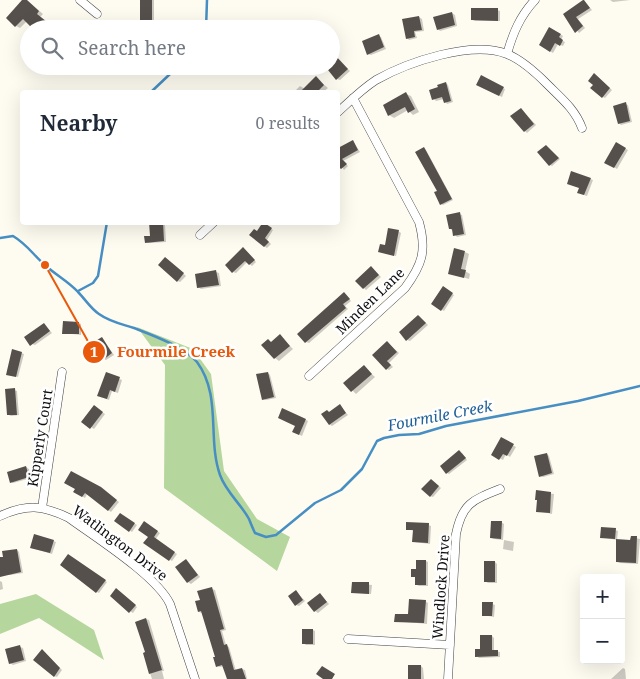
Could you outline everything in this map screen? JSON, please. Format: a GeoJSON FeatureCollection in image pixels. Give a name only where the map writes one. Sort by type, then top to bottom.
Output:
{"type":"FeatureCollection","features":[{"type":"Feature","properties":{"kind":"street"},"geometry":{"type":"LineString","coordinates":[[80,0],[97,14]]}},
{"type":"Feature","properties":{"kind":"street"},"geometry":{"type":"LineString","coordinates":[[507,54],[518,22],[535,0]]}},
{"type":"Feature","properties":{"kind":"street"},"geometry":{"type":"LineString","coordinates":[[340,110],[364,88],[386,75],[435,57],[479,49],[507,54],[516,58],[537,74],[573,109],[582,128]]}},
{"type":"Feature","properties":{"kind":"street","name":"Minden Lane"},"geometry":{"type":"LineString","coordinates":[[309,376],[405,288],[416,274],[422,255],[423,243],[419,222],[353,98]]}},
{"type":"Feature","properties":{"kind":"street"},"geometry":{"type":"LineString","coordinates":[[200,236],[211,225]]}},
{"type":"Feature","properties":{"kind":"street","name":"Kipperly Court"},"geometry":{"type":"LineString","coordinates":[[42,508],[62,372]]}},
{"type":"Feature","properties":{"kind":"street","name":"Windlock Drive"},"geometry":{"type":"LineString","coordinates":[[448,679],[456,534],[459,522],[462,514],[472,502],[500,489]]}},
{"type":"Feature","properties":{"kind":"street","name":"Watlington Drive"},"geometry":{"type":"LineString","coordinates":[[0,516],[30,507],[57,512],[69,518],[150,578],[166,595],[195,679]]}},
{"type":"Feature","properties":{"kind":"street"},"geometry":{"type":"LineString","coordinates":[[348,639],[450,645]]}},
{"type":"Feature","properties":{"kind":"green space"},"geometry":{"type":"Polygon","coordinates":[[[137,327],[193,349],[211,374],[224,471],[257,519],[290,537],[277,571],[164,488],[165,365],[137,327]]]}},
{"type":"Feature","properties":{"kind":"green space"},"geometry":{"type":"Polygon","coordinates":[[[36,594],[94,630],[104,660],[39,618],[0,634],[0,604],[36,594]]]}},
{"type":"Feature","properties":{"kind":"building"},"geometry":{"type":"Polygon","coordinates":[[[22,0],[27,0],[39,11],[37,14],[45,20],[23,19],[15,27],[6,18],[22,0]]]}},
{"type":"Feature","properties":{"kind":"building"},"geometry":{"type":"Polygon","coordinates":[[[140,0],[152,0],[152,20],[140,20],[140,0]]]}},
{"type":"Feature","properties":{"kind":"building"},"geometry":{"type":"Polygon","coordinates":[[[583,0],[590,8],[576,17],[583,26],[575,33],[563,14],[583,0]]]}},
{"type":"Feature","properties":{"kind":"building"},"geometry":{"type":"Polygon","coordinates":[[[471,8],[498,8],[498,21],[471,20],[471,8]]]}},
{"type":"Feature","properties":{"kind":"building"},"geometry":{"type":"Polygon","coordinates":[[[452,12],[455,25],[437,30],[433,17],[452,12]]]}},
{"type":"Feature","properties":{"kind":"building"},"geometry":{"type":"Polygon","coordinates":[[[419,16],[422,30],[414,31],[415,37],[406,39],[402,19],[419,16]]]}},
{"type":"Feature","properties":{"kind":"building"},"geometry":{"type":"Polygon","coordinates":[[[549,27],[561,34],[559,37],[563,40],[560,46],[555,43],[550,52],[539,45],[549,27]]]}},
{"type":"Feature","properties":{"kind":"building"},"geometry":{"type":"Polygon","coordinates":[[[379,34],[384,47],[367,55],[362,41],[379,34]]]}},
{"type":"Feature","properties":{"kind":"building"},"geometry":{"type":"Polygon","coordinates":[[[340,60],[348,69],[336,80],[332,75],[340,75],[340,60]]]}},
{"type":"Feature","properties":{"kind":"building"},"geometry":{"type":"Polygon","coordinates":[[[594,73],[610,88],[602,98],[590,88],[593,85],[588,81],[594,73]]]}},
{"type":"Feature","properties":{"kind":"building"},"geometry":{"type":"Polygon","coordinates":[[[481,75],[504,87],[499,96],[476,85],[481,75]]]}},
{"type":"Feature","properties":{"kind":"building"},"geometry":{"type":"Polygon","coordinates":[[[316,76],[324,85],[319,90],[302,90],[316,76]]]}},
{"type":"Feature","properties":{"kind":"building"},"geometry":{"type":"Polygon","coordinates":[[[446,82],[451,101],[444,103],[442,97],[432,100],[429,90],[446,82]]]}},
{"type":"Feature","properties":{"kind":"building"},"geometry":{"type":"Polygon","coordinates":[[[406,92],[415,109],[408,113],[405,107],[388,116],[383,105],[406,92]]]}},
{"type":"Feature","properties":{"kind":"building"},"geometry":{"type":"Polygon","coordinates":[[[626,102],[630,121],[618,124],[613,106],[626,102]]]}},
{"type":"Feature","properties":{"kind":"building"},"geometry":{"type":"Polygon","coordinates":[[[521,108],[534,124],[524,132],[510,116],[521,108]]]}},
{"type":"Feature","properties":{"kind":"building"},"geometry":{"type":"Polygon","coordinates":[[[353,140],[358,150],[342,159],[347,164],[341,169],[340,168],[340,147],[353,140]]]}},
{"type":"Feature","properties":{"kind":"building"},"geometry":{"type":"Polygon","coordinates":[[[616,142],[626,148],[614,168],[604,163],[616,142]]]}},
{"type":"Feature","properties":{"kind":"building"},"geometry":{"type":"Polygon","coordinates":[[[546,145],[559,158],[549,166],[537,152],[546,145]]]}},
{"type":"Feature","properties":{"kind":"building"},"geometry":{"type":"Polygon","coordinates":[[[424,147],[452,199],[440,205],[434,192],[437,191],[415,152],[424,147]]]}},
{"type":"Feature","properties":{"kind":"building"},"geometry":{"type":"Polygon","coordinates":[[[571,171],[591,178],[584,195],[577,193],[579,188],[567,184],[571,171]]]}},
{"type":"Feature","properties":{"kind":"building"},"geometry":{"type":"Polygon","coordinates":[[[460,212],[464,234],[453,236],[452,229],[449,229],[446,215],[460,212]]]}},
{"type":"Feature","properties":{"kind":"building"},"geometry":{"type":"Polygon","coordinates":[[[149,225],[163,225],[164,241],[145,243],[144,236],[150,236],[149,225]]]}},
{"type":"Feature","properties":{"kind":"building"},"geometry":{"type":"Polygon","coordinates":[[[261,225],[268,225],[272,228],[265,238],[269,242],[264,247],[249,235],[254,229],[257,231],[261,225]]]}},
{"type":"Feature","properties":{"kind":"building"},"geometry":{"type":"Polygon","coordinates":[[[388,228],[399,230],[394,256],[378,252],[380,244],[385,245],[388,228]]]}},
{"type":"Feature","properties":{"kind":"building"},"geometry":{"type":"Polygon","coordinates":[[[243,247],[255,260],[249,265],[245,261],[232,273],[225,265],[243,247]]]}},
{"type":"Feature","properties":{"kind":"building"},"geometry":{"type":"Polygon","coordinates":[[[454,248],[465,251],[461,269],[466,270],[464,278],[448,274],[454,248]]]}},
{"type":"Feature","properties":{"kind":"building"},"geometry":{"type":"Polygon","coordinates":[[[165,257],[184,273],[177,282],[158,265],[165,257]]]}},
{"type":"Feature","properties":{"kind":"building"},"geometry":{"type":"Polygon","coordinates":[[[371,266],[379,275],[363,289],[355,281],[371,266]]]}},
{"type":"Feature","properties":{"kind":"building"},"geometry":{"type":"Polygon","coordinates":[[[216,270],[219,285],[197,288],[195,274],[216,270]]]}},
{"type":"Feature","properties":{"kind":"building"},"geometry":{"type":"Polygon","coordinates":[[[443,286],[453,293],[441,311],[431,304],[443,286]]]}},
{"type":"Feature","properties":{"kind":"building"},"geometry":{"type":"Polygon","coordinates":[[[344,292],[350,299],[343,304],[346,308],[305,343],[297,334],[344,292]]]}},
{"type":"Feature","properties":{"kind":"building"},"geometry":{"type":"Polygon","coordinates":[[[418,315],[426,323],[406,341],[399,332],[418,315]]]}},
{"type":"Feature","properties":{"kind":"building"},"geometry":{"type":"Polygon","coordinates":[[[63,321],[79,322],[79,334],[62,334],[63,321]]]}},
{"type":"Feature","properties":{"kind":"building"},"geometry":{"type":"Polygon","coordinates":[[[44,323],[50,331],[30,346],[24,337],[44,323]]]}},
{"type":"Feature","properties":{"kind":"building"},"geometry":{"type":"Polygon","coordinates":[[[280,334],[290,346],[274,359],[261,345],[268,339],[271,342],[280,334]]]}},
{"type":"Feature","properties":{"kind":"building"},"geometry":{"type":"Polygon","coordinates":[[[102,337],[112,353],[103,360],[92,343],[102,337]]]}},
{"type":"Feature","properties":{"kind":"building"},"geometry":{"type":"Polygon","coordinates":[[[387,341],[397,352],[387,361],[391,365],[386,370],[372,355],[387,341]]]}},
{"type":"Feature","properties":{"kind":"building"},"geometry":{"type":"Polygon","coordinates":[[[12,349],[22,352],[16,377],[6,375],[12,349]]]}},
{"type":"Feature","properties":{"kind":"building"},"geometry":{"type":"Polygon","coordinates":[[[364,365],[372,374],[351,392],[343,383],[364,365]]]}},
{"type":"Feature","properties":{"kind":"building"},"geometry":{"type":"Polygon","coordinates":[[[106,372],[120,377],[115,392],[110,390],[107,399],[97,396],[106,372]]]}},
{"type":"Feature","properties":{"kind":"building"},"geometry":{"type":"Polygon","coordinates":[[[268,372],[274,397],[262,400],[256,374],[268,372]]]}},
{"type":"Feature","properties":{"kind":"building"},"geometry":{"type":"Polygon","coordinates":[[[15,388],[17,415],[7,415],[5,389],[15,388]]]}},
{"type":"Feature","properties":{"kind":"building"},"geometry":{"type":"Polygon","coordinates":[[[340,404],[346,413],[329,425],[321,414],[327,410],[329,412],[340,404]]]}},
{"type":"Feature","properties":{"kind":"building"},"geometry":{"type":"Polygon","coordinates":[[[94,405],[103,412],[90,429],[81,422],[94,405]]]}},
{"type":"Feature","properties":{"kind":"building"},"geometry":{"type":"Polygon","coordinates":[[[282,408],[306,419],[299,435],[292,432],[295,426],[278,418],[282,408]]]}},
{"type":"Feature","properties":{"kind":"building"},"geometry":{"type":"Polygon","coordinates":[[[501,437],[514,444],[507,456],[503,454],[499,460],[491,455],[501,437]]]}},
{"type":"Feature","properties":{"kind":"building"},"geometry":{"type":"Polygon","coordinates":[[[459,450],[466,458],[446,474],[440,466],[459,450]]]}},
{"type":"Feature","properties":{"kind":"building"},"geometry":{"type":"Polygon","coordinates":[[[547,453],[552,473],[539,477],[534,456],[547,453]]]}},
{"type":"Feature","properties":{"kind":"building"},"geometry":{"type":"Polygon","coordinates":[[[26,466],[29,477],[10,483],[7,472],[26,466]]]}},
{"type":"Feature","properties":{"kind":"building"},"geometry":{"type":"Polygon","coordinates":[[[71,471],[101,487],[117,500],[108,511],[85,493],[82,497],[73,492],[75,489],[64,483],[71,471]]]}},
{"type":"Feature","properties":{"kind":"building"},"geometry":{"type":"Polygon","coordinates":[[[431,479],[439,486],[430,497],[421,489],[431,479]]]}},
{"type":"Feature","properties":{"kind":"building"},"geometry":{"type":"Polygon","coordinates":[[[536,490],[551,492],[550,513],[536,512],[536,490]]]}},
{"type":"Feature","properties":{"kind":"building"},"geometry":{"type":"Polygon","coordinates":[[[120,513],[135,523],[129,532],[114,521],[120,513]]]}},
{"type":"Feature","properties":{"kind":"building"},"geometry":{"type":"Polygon","coordinates":[[[144,521],[158,531],[154,537],[175,552],[169,561],[143,543],[148,537],[138,530],[144,521]]]}},
{"type":"Feature","properties":{"kind":"building"},"geometry":{"type":"Polygon","coordinates":[[[491,521],[502,521],[501,539],[490,538],[491,521]]]}},
{"type":"Feature","properties":{"kind":"building"},"geometry":{"type":"Polygon","coordinates":[[[406,522],[429,523],[428,543],[412,542],[413,530],[406,530],[406,522]]]}},
{"type":"Feature","properties":{"kind":"building"},"geometry":{"type":"Polygon","coordinates":[[[601,527],[616,528],[615,539],[600,538],[601,527]]]}},
{"type":"Feature","properties":{"kind":"building"},"geometry":{"type":"Polygon","coordinates":[[[34,534],[54,540],[50,553],[30,548],[34,534]]]}},
{"type":"Feature","properties":{"kind":"building"},"geometry":{"type":"Polygon","coordinates":[[[631,536],[637,536],[636,563],[616,562],[616,539],[630,540],[631,536]]]}},
{"type":"Feature","properties":{"kind":"building"},"geometry":{"type":"Polygon","coordinates":[[[17,549],[21,572],[0,577],[0,557],[3,557],[2,551],[17,549]]]}},
{"type":"Feature","properties":{"kind":"building"},"geometry":{"type":"Polygon","coordinates":[[[68,554],[106,580],[96,593],[60,565],[68,554]]]}},
{"type":"Feature","properties":{"kind":"building"},"geometry":{"type":"Polygon","coordinates":[[[186,559],[198,575],[187,583],[175,567],[186,559]]]}},
{"type":"Feature","properties":{"kind":"building"},"geometry":{"type":"Polygon","coordinates":[[[416,560],[426,560],[426,585],[415,585],[415,577],[411,577],[411,569],[416,569],[416,560]]]}},
{"type":"Feature","properties":{"kind":"building"},"geometry":{"type":"Polygon","coordinates":[[[484,561],[495,561],[495,582],[484,582],[484,561]]]}},
{"type":"Feature","properties":{"kind":"building"},"geometry":{"type":"Polygon","coordinates":[[[352,582],[369,582],[369,594],[351,593],[352,582]]]}},
{"type":"Feature","properties":{"kind":"building"},"geometry":{"type":"Polygon","coordinates":[[[212,587],[224,629],[220,630],[224,645],[227,644],[234,670],[242,668],[246,679],[227,679],[222,665],[216,667],[213,657],[215,657],[201,611],[198,612],[195,601],[200,600],[197,591],[212,587]]]}},
{"type":"Feature","properties":{"kind":"building"},"geometry":{"type":"Polygon","coordinates":[[[116,588],[136,605],[129,613],[110,596],[116,588]]]}},
{"type":"Feature","properties":{"kind":"building"},"geometry":{"type":"Polygon","coordinates":[[[296,590],[303,600],[295,606],[288,596],[296,590]]]}},
{"type":"Feature","properties":{"kind":"building"},"geometry":{"type":"Polygon","coordinates":[[[320,593],[327,602],[314,612],[307,603],[320,593]]]}},
{"type":"Feature","properties":{"kind":"building"},"geometry":{"type":"Polygon","coordinates":[[[409,599],[426,600],[424,623],[394,622],[395,614],[408,614],[409,599]]]}},
{"type":"Feature","properties":{"kind":"building"},"geometry":{"type":"Polygon","coordinates":[[[482,602],[493,602],[492,616],[482,616],[482,602]]]}},
{"type":"Feature","properties":{"kind":"building"},"geometry":{"type":"Polygon","coordinates":[[[146,618],[162,670],[149,674],[143,653],[145,652],[135,622],[146,618]]]}},
{"type":"Feature","properties":{"kind":"building"},"geometry":{"type":"Polygon","coordinates":[[[302,629],[313,629],[313,644],[302,644],[302,629]]]}},
{"type":"Feature","properties":{"kind":"building"},"geometry":{"type":"Polygon","coordinates":[[[480,635],[492,635],[492,650],[498,650],[498,656],[475,657],[475,649],[480,649],[480,635]]]}},
{"type":"Feature","properties":{"kind":"building"},"geometry":{"type":"Polygon","coordinates":[[[20,645],[24,660],[9,664],[5,649],[20,645]]]}},
{"type":"Feature","properties":{"kind":"building"},"geometry":{"type":"Polygon","coordinates":[[[42,649],[60,668],[54,677],[33,660],[42,649]]]}},
{"type":"Feature","properties":{"kind":"building"},"geometry":{"type":"Polygon","coordinates":[[[408,665],[421,665],[421,679],[408,679],[408,665]]]}},
{"type":"Feature","properties":{"kind":"building"},"geometry":{"type":"Polygon","coordinates":[[[322,666],[335,674],[332,679],[323,679],[316,674],[322,666]]]}},
{"type":"Feature","properties":{"kind":"waterway"},"geometry":{"type":"LineString","coordinates":[[206,20],[207,0]]}},
{"type":"Feature","properties":{"kind":"waterway"},"geometry":{"type":"LineString","coordinates":[[153,90],[169,75]]}},
{"type":"Feature","properties":{"kind":"waterway"},"geometry":{"type":"LineString","coordinates":[[78,291],[93,283],[98,276],[106,225]]}},
{"type":"Feature","properties":{"kind":"waterway","name":"Fourmile Creek"},"geometry":{"type":"LineString","coordinates":[[0,238],[13,236],[18,239],[46,266],[74,288],[103,317],[168,342],[185,351],[197,362],[205,375],[212,403],[214,447],[220,475],[226,487],[246,514],[255,533],[266,537],[276,535],[315,503],[341,490],[362,469],[377,441],[384,438],[419,434],[446,426],[578,401],[640,386]]}},
{"type":"Feature","properties":{"kind":"place","name":"Fourmile Creek"},"geometry":{"type":"Point","coordinates":[45,265]}}]}
